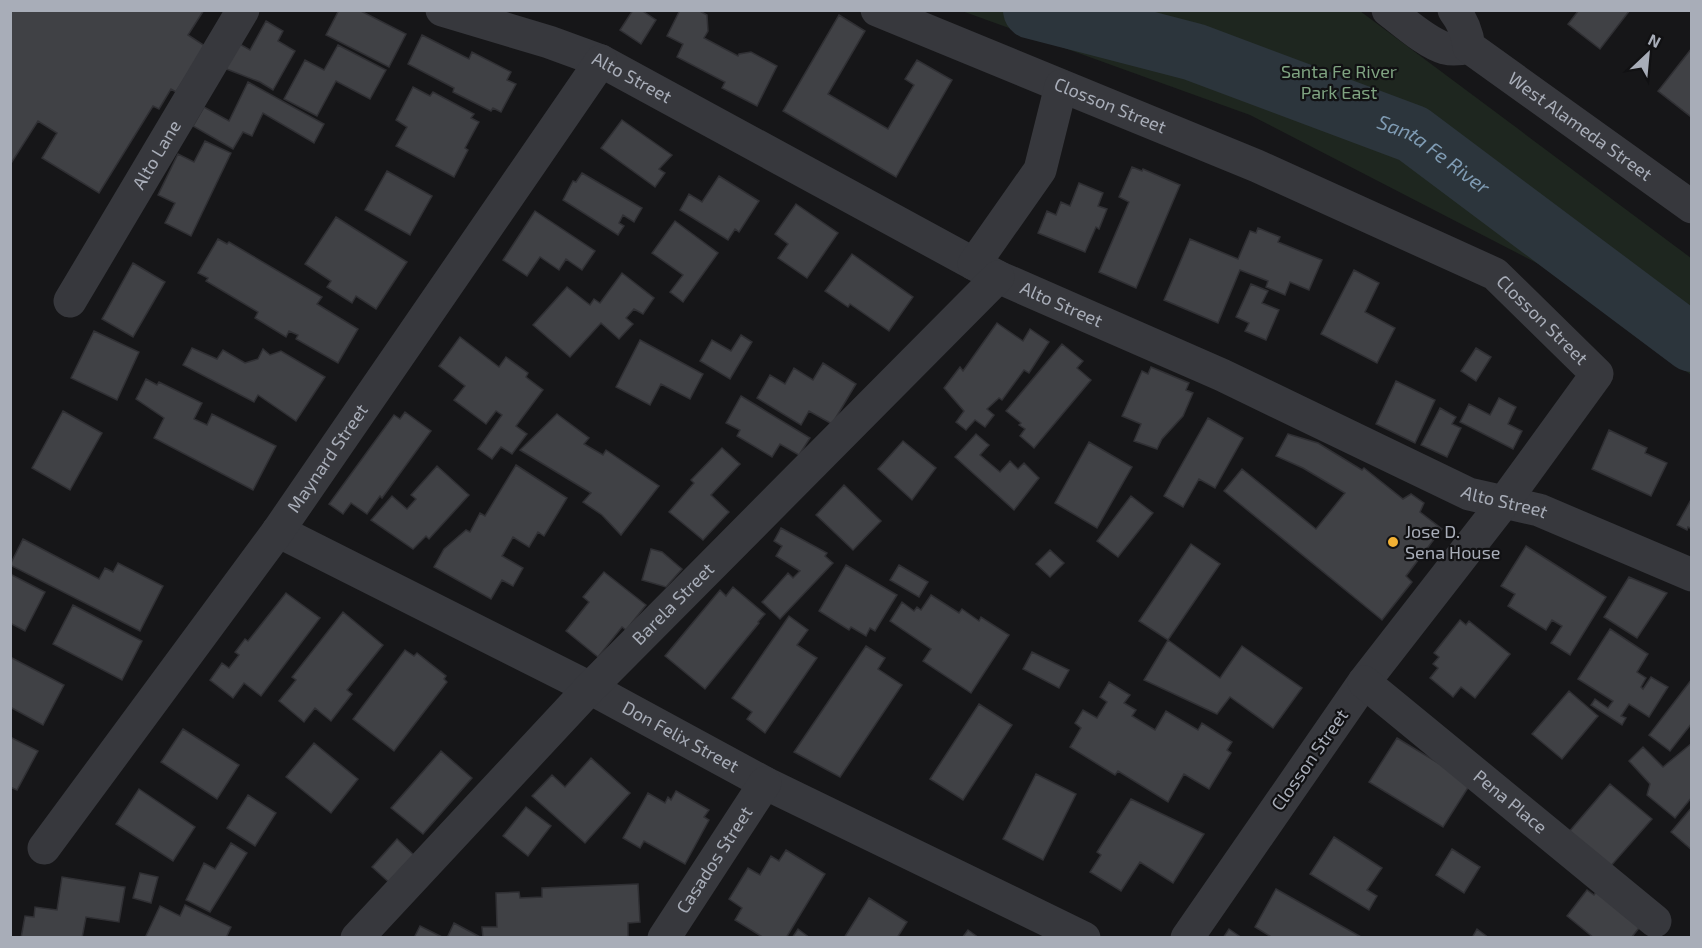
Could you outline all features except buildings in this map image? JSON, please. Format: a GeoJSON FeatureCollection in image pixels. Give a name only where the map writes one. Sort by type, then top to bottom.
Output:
{"type":"FeatureCollection","features":[{"type":"Feature","properties":{"kind":"street","name":"Alto Lane"},"geometry":{"type":"LineString","coordinates":[[70,301],[243,10]]}},
{"type":"Feature","properties":{"kind":"street","name":"Alto Street"},"geometry":{"type":"LineString","coordinates":[[442,10],[549,42],[601,61],[986,271],[1222,375],[1469,494],[1539,510],[1692,575]]}},
{"type":"Feature","properties":{"kind":"street","name":"Closson Street"},"geometry":{"type":"LineString","coordinates":[[877,10],[1257,166],[1495,273],[1597,374],[1504,502],[1364,682],[1187,938]]}},
{"type":"Feature","properties":{"kind":"street"},"geometry":{"type":"LineString","coordinates":[[1388,10],[1436,44],[1447,49],[1469,47],[1468,35],[1454,10]]}},
{"type":"Feature","properties":{"kind":"street","name":"West Alameda Street"},"geometry":{"type":"LineString","coordinates":[[1469,47],[1692,207]]}},
{"type":"Feature","properties":{"kind":"street","name":"Maynard Street"},"geometry":{"type":"LineString","coordinates":[[44,848],[278,531],[601,61]]}},
{"type":"Feature","properties":{"kind":"street","name":"Barela Street"},"geometry":{"type":"LineString","coordinates":[[357,938],[986,271],[1040,170],[1061,86]]}},
{"type":"Feature","properties":{"kind":"street","name":"Don Felix Street"},"geometry":{"type":"LineString","coordinates":[[278,531],[591,688],[765,783],[1084,938]]}},
{"type":"Feature","properties":{"kind":"street","name":"Pena Place"},"geometry":{"type":"LineString","coordinates":[[1364,682],[1655,921]]}},
{"type":"Feature","properties":{"kind":"street","name":"Casados Street"},"geometry":{"type":"LineString","coordinates":[[664,938],[765,783]]}},
{"type":"Feature","properties":{"kind":"green space","name":"Santa Fe River Park East"},"geometry":{"type":"Polygon","coordinates":[[[962,11],[1360,11],[1691,258],[1691,375],[1558,274],[1250,115],[962,11]]]}},
{"type":"Feature","properties":{"kind":"waterway","name":"Santa Fe River"},"geometry":{"type":"LineString","coordinates":[[1032,10],[1194,52],[1413,134],[1692,343]]}},
{"type":"Feature","properties":{"kind":"place","name":"Jose D. Sena House"},"geometry":{"type":"Point","coordinates":[1393,542]}}]}
